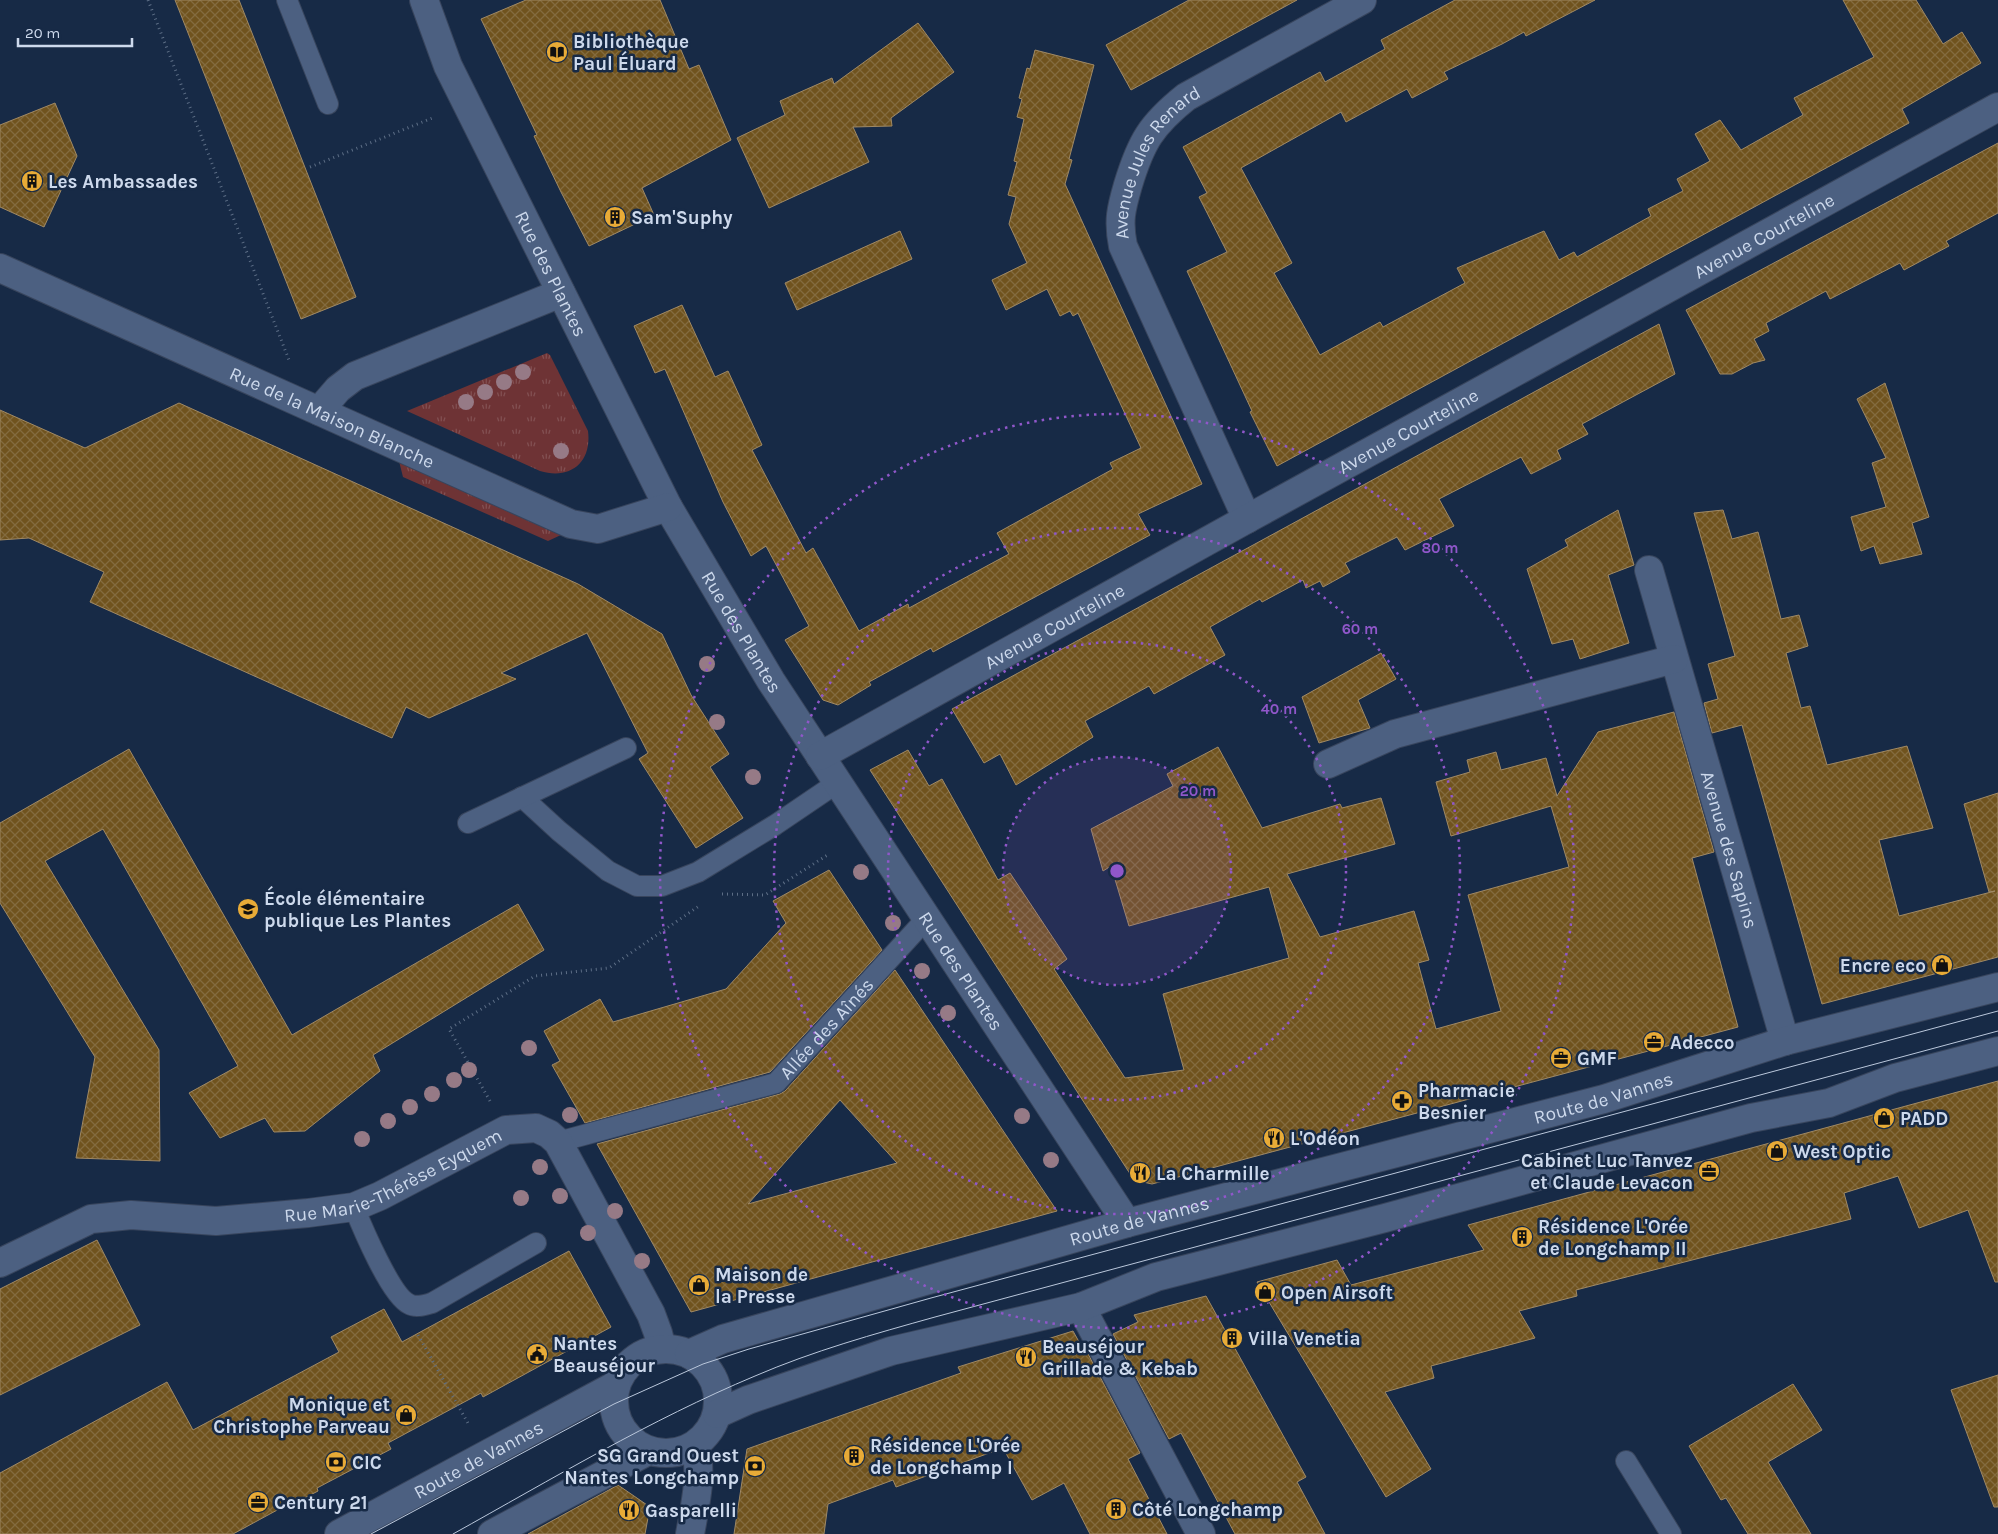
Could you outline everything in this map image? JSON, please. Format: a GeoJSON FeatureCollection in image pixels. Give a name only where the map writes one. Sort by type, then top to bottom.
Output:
{"type":"FeatureCollection","features":[{"type":"Feature","properties":{"kind":"street","name":"Avenue Jules Renard"},"geometry":{"type":"LineString","coordinates":[[1247,519],[1123,246],[1119,228],[1120,212],[1137,155],[1149,133],[1165,113],[1186,97],[1362,0]]}},
{"type":"Feature","properties":{"kind":"street","name":"Rue des Plantes"},"geometry":{"type":"LineString","coordinates":[[431,2],[448,66],[668,507],[771,681],[1128,1223]]}},
{"type":"Feature","properties":{"kind":"street","name":"Avenue Courteline"},"geometry":{"type":"LineString","coordinates":[[820,756],[1247,519],[1998,107]]}},
{"type":"Feature","properties":{"kind":"street","name":"Rue de la Maison Blanche"},"geometry":{"type":"LineString","coordinates":[[0,268],[571,524],[598,529],[668,507]]}},
{"type":"Feature","properties":{"kind":"street"},"geometry":{"type":"LineString","coordinates":[[319,411],[334,394],[355,376],[561,293]]}},
{"type":"Feature","properties":{"kind":"street","name":"Avenue des Sapins"},"geometry":{"type":"LineString","coordinates":[[1649,570],[1786,1041]]}},
{"type":"Feature","properties":{"kind":"street"},"geometry":{"type":"LineString","coordinates":[[1328,764],[1395,734],[1674,659]]}},
{"type":"Feature","properties":{"kind":"street","name":"Route de Vannes"},"geometry":{"type":"LineString","coordinates":[[689,1354],[723,1340],[1128,1223],[1604,1099],[1786,1041],[1998,987]]}},
{"type":"Feature","properties":{"kind":"street"},"geometry":{"type":"LineString","coordinates":[[717,1414],[748,1400],[891,1351],[1081,1307],[1156,1277],[1385,1218],[1751,1118],[1829,1103],[1895,1078],[1998,1051]]}},
{"type":"Feature","properties":{"kind":"street","name":"Rue Marie-Thérèse Eyquem"},"geometry":{"type":"LineString","coordinates":[[0,1264],[91,1219],[131,1216],[216,1220],[308,1213],[354,1207],[366,1203],[506,1130],[536,1128],[549,1134],[558,1142],[650,1314],[662,1349]]}},
{"type":"Feature","properties":{"kind":"street"},"geometry":{"type":"LineString","coordinates":[[1081,1307],[1201,1534]]}},
{"type":"Feature","properties":{"kind":"street"},"geometry":{"type":"LineString","coordinates":[[662,1349],[689,1354],[703,1364],[714,1382],[719,1403],[717,1414],[705,1436],[695,1445],[684,1451],[660,1454],[648,1451],[628,1438],[618,1422],[614,1404],[616,1385],[630,1363],[645,1353],[662,1349]]}},
{"type":"Feature","properties":{"kind":"street","name":"Route de Vannes"},"geometry":{"type":"LineString","coordinates":[[340,1534],[616,1385]]}},
{"type":"Feature","properties":{"kind":"street"},"geometry":{"type":"LineString","coordinates":[[690,1534],[699,1459],[695,1445]]}},
{"type":"Feature","properties":{"kind":"street"},"geometry":{"type":"LineString","coordinates":[[492,1534],[648,1451]]}},
{"type":"Feature","properties":{"kind":"lane"},"geometry":{"type":"LineString","coordinates":[[287,0],[328,104]]}},
{"type":"Feature","properties":{"kind":"lane"},"geometry":{"type":"LineString","coordinates":[[468,823],[626,748]]}},
{"type":"Feature","properties":{"kind":"lane"},"geometry":{"type":"LineString","coordinates":[[522,797],[559,831],[608,871],[636,886],[662,886],[698,872],[837,783]]}},
{"type":"Feature","properties":{"kind":"lane","name":"Allée des Aînés"},"geometry":{"type":"LineString","coordinates":[[558,1142],[776,1083],[926,918]]}},
{"type":"Feature","properties":{"kind":"lane"},"geometry":{"type":"LineString","coordinates":[[354,1207],[362,1229],[391,1283],[407,1303],[414,1306],[432,1303],[536,1243]]}},
{"type":"Feature","properties":{"kind":"lane"},"geometry":{"type":"LineString","coordinates":[[1626,1461],[1671,1534]]}},
{"type":"Feature","properties":{"kind":"path"},"geometry":{"type":"LineString","coordinates":[[148,0],[290,363]]}},
{"type":"Feature","properties":{"kind":"path"},"geometry":{"type":"LineString","coordinates":[[310,167],[437,116]]}},
{"type":"Feature","properties":{"kind":"path"},"geometry":{"type":"LineString","coordinates":[[717,894],[765,895],[829,854]]}},
{"type":"Feature","properties":{"kind":"path"},"geometry":{"type":"LineString","coordinates":[[506,1130],[449,1029],[535,976],[609,968],[702,904]]}},
{"type":"Feature","properties":{"kind":"path"},"geometry":{"type":"LineString","coordinates":[[415,1330],[471,1428]]}},
{"type":"Feature","properties":{"kind":"green space"},"geometry":{"type":"Polygon","coordinates":[[[547,353],[550,355],[588,431],[586,452],[577,466],[569,471],[551,473],[540,471],[407,411],[547,353]]]}},
{"type":"Feature","properties":{"kind":"green space"},"geometry":{"type":"Polygon","coordinates":[[[399,461],[563,534],[548,541],[403,477],[399,461]]]}},
{"type":"Feature","properties":{"kind":"building"},"geometry":{"type":"Polygon","coordinates":[[[175,0],[239,0],[356,297],[301,319],[175,0]]]}},
{"type":"Feature","properties":{"kind":"building"},"geometry":{"type":"Polygon","coordinates":[[[526,0],[660,0],[689,69],[699,65],[731,140],[642,188],[654,215],[589,246],[534,136],[537,135],[481,19],[526,0]]]}},
{"type":"Feature","properties":{"kind":"building"},"geometry":{"type":"Polygon","coordinates":[[[1189,0],[1297,0],[1131,90],[1106,45],[1189,0]]]}},
{"type":"Feature","properties":{"kind":"building"},"geometry":{"type":"Polygon","coordinates":[[[1455,0],[1595,0],[1526,36],[1524,32],[1444,72],[1448,79],[1412,98],[1407,89],[1346,122],[1341,112],[1241,168],[1292,263],[1274,273],[1320,355],[1380,322],[1383,327],[1465,283],[1457,268],[1544,231],[1559,260],[1574,252],[1577,257],[1651,216],[1648,209],[1683,191],[1677,179],[1710,161],[1695,134],[1720,120],[1741,150],[1803,115],[1794,98],[1874,57],[1843,0],[1916,0],[1943,44],[1962,32],[1981,63],[1902,109],[1909,123],[1277,466],[1250,412],[1252,411],[1187,271],[1227,252],[1199,197],[1207,193],[1183,147],[1320,72],[1325,82],[1385,49],[1381,40],[1455,0]]]}},
{"type":"Feature","properties":{"kind":"building"},"geometry":{"type":"Polygon","coordinates":[[[918,23],[954,72],[891,118],[892,126],[853,127],[869,162],[769,208],[737,138],[785,115],[780,101],[832,78],[834,84],[918,23]]]}},
{"type":"Feature","properties":{"kind":"building"},"geometry":{"type":"Polygon","coordinates":[[[1035,50],[1094,65],[1069,159],[1072,160],[1065,184],[1202,484],[1138,514],[1150,535],[933,652],[931,648],[869,682],[871,685],[838,705],[823,700],[785,640],[809,626],[766,546],[751,556],[723,502],[665,369],[655,373],[634,326],[682,305],[715,377],[728,371],[762,445],[752,450],[806,553],[813,548],[859,631],[908,604],[909,608],[1009,554],[997,533],[1113,469],[1110,463],[1141,448],[1078,313],[1073,316],[1070,311],[1060,316],[1047,289],[1006,310],[992,280],[1027,263],[1009,224],[1016,197],[1008,195],[1017,162],[1014,161],[1024,119],[1017,117],[1022,99],[1019,98],[1027,68],[1030,69],[1035,50]]]}},
{"type":"Feature","properties":{"kind":"building","name":"Les Ambassades"},"geometry":{"type":"Polygon","coordinates":[[[55,103],[77,156],[44,227],[0,207],[0,125],[55,103]]]}},
{"type":"Feature","properties":{"kind":"building"},"geometry":{"type":"Polygon","coordinates":[[[1998,143],[1998,213],[1946,241],[1949,246],[1904,270],[1900,263],[1830,299],[1826,291],[1766,323],[1769,331],[1754,339],[1765,360],[1753,363],[1732,374],[1720,374],[1686,310],[1998,143]]]}},
{"type":"Feature","properties":{"kind":"building"},"geometry":{"type":"Polygon","coordinates":[[[900,231],[912,259],[797,310],[785,283],[900,231]]]}},
{"type":"Feature","properties":{"kind":"building"},"geometry":{"type":"Polygon","coordinates":[[[1659,324],[1675,374],[1582,424],[1588,434],[1557,450],[1561,459],[1531,474],[1521,457],[1439,499],[1454,526],[1405,550],[1397,537],[1345,563],[1350,572],[1323,587],[1320,581],[1306,588],[1303,580],[1262,602],[1260,599],[1210,627],[1225,655],[1154,694],[1149,686],[1085,721],[1093,737],[1016,785],[1000,754],[984,763],[952,709],[1659,324]]]}},
{"type":"Feature","properties":{"kind":"building"},"geometry":{"type":"Polygon","coordinates":[[[1885,383],[1929,517],[1912,523],[1922,554],[1880,564],[1874,546],[1861,551],[1851,517],[1886,507],[1872,463],[1886,458],[1857,399],[1885,383]]]}},
{"type":"Feature","properties":{"kind":"building"},"geometry":{"type":"Polygon","coordinates":[[[179,403],[578,584],[662,634],[691,695],[729,754],[710,767],[743,818],[696,848],[639,759],[648,753],[587,633],[501,673],[516,679],[429,718],[406,707],[392,738],[90,602],[104,572],[29,538],[0,540],[0,410],[85,448],[179,403]]]}},
{"type":"Feature","properties":{"kind":"building"},"geometry":{"type":"Polygon","coordinates":[[[1618,510],[1634,565],[1608,575],[1629,643],[1580,659],[1573,639],[1552,644],[1527,569],[1568,546],[1565,540],[1618,510]]]}},
{"type":"Feature","properties":{"kind":"building"},"geometry":{"type":"Polygon","coordinates":[[[1723,510],[1732,539],[1758,532],[1781,619],[1799,615],[1808,646],[1786,653],[1801,708],[1810,706],[1827,765],[1907,746],[1933,828],[1879,840],[1899,916],[1995,891],[1989,892],[1964,804],[1998,793],[1998,957],[1822,1004],[1742,725],[1712,733],[1704,703],[1718,699],[1708,664],[1735,656],[1694,513],[1723,510]]]}},
{"type":"Feature","properties":{"kind":"building"},"geometry":{"type":"Polygon","coordinates":[[[1381,653],[1396,679],[1358,700],[1370,728],[1319,743],[1302,697],[1381,653]]]}},
{"type":"Feature","properties":{"kind":"building"},"geometry":{"type":"Polygon","coordinates":[[[1674,712],[1714,852],[1692,858],[1738,1027],[1152,1184],[1134,1180],[870,770],[908,750],[929,786],[942,779],[998,880],[1010,873],[1067,959],[1054,969],[1125,1078],[1184,1070],[1163,994],[1289,958],[1269,887],[1129,926],[1111,866],[1103,871],[1091,829],[1173,786],[1167,774],[1218,747],[1262,828],[1340,804],[1342,808],[1381,798],[1395,844],[1287,874],[1320,937],[1414,911],[1429,960],[1418,963],[1436,1029],[1501,1011],[1468,895],[1569,867],[1551,806],[1451,836],[1436,782],[1470,772],[1467,760],[1496,752],[1501,770],[1546,758],[1557,796],[1598,732],[1674,712]]]}},
{"type":"Feature","properties":{"kind":"building"},"geometry":{"type":"Polygon","coordinates":[[[129,749],[292,1035],[518,904],[544,950],[373,1055],[380,1071],[305,1131],[274,1132],[265,1118],[220,1138],[189,1093],[238,1066],[103,829],[45,861],[159,1050],[160,1161],[76,1158],[95,1057],[0,903],[0,823],[129,749]]]}},
{"type":"Feature","properties":{"kind":"building"},"geometry":{"type":"Polygon","coordinates":[[[829,870],[882,950],[770,1072],[585,1123],[552,1065],[560,1061],[544,1031],[600,999],[613,1022],[726,989],[786,923],[773,901],[829,870]]]}},
{"type":"Feature","properties":{"kind":"building"},"geometry":{"type":"Polygon","coordinates":[[[895,970],[1057,1211],[691,1312],[597,1144],[780,1094],[785,1091],[895,970]],[[840,1100],[748,1204],[897,1163],[840,1100]]]}},
{"type":"Feature","properties":{"kind":"building"},"geometry":{"type":"Polygon","coordinates":[[[1998,1081],[1998,1282],[1995,1282],[1968,1210],[1919,1228],[1898,1176],[1844,1193],[1851,1219],[1576,1290],[1577,1296],[1519,1311],[1535,1338],[1431,1366],[1434,1378],[1385,1392],[1431,1469],[1386,1497],[1257,1282],[1337,1260],[1351,1285],[1484,1250],[1468,1225],[1998,1081]]]}},
{"type":"Feature","properties":{"kind":"building"},"geometry":{"type":"Polygon","coordinates":[[[97,1240],[140,1325],[0,1395],[0,1289],[97,1240]]]}},
{"type":"Feature","properties":{"kind":"building"},"geometry":{"type":"Polygon","coordinates":[[[569,1251],[611,1327],[483,1397],[481,1393],[388,1443],[391,1449],[317,1488],[318,1491],[293,1504],[292,1502],[233,1534],[0,1534],[0,1473],[167,1382],[193,1430],[339,1352],[331,1337],[384,1309],[402,1342],[569,1251]]]}},
{"type":"Feature","properties":{"kind":"building"},"geometry":{"type":"Polygon","coordinates":[[[1206,1296],[1306,1477],[1297,1482],[1325,1534],[1235,1534],[1181,1433],[1169,1439],[1113,1334],[1138,1322],[1134,1315],[1206,1296]]]}},
{"type":"Feature","properties":{"kind":"building"},"geometry":{"type":"Polygon","coordinates":[[[1073,1331],[1083,1349],[1085,1348],[1140,1453],[1128,1459],[1167,1534],[1090,1534],[1064,1483],[1032,1500],[1003,1448],[896,1487],[893,1480],[828,1504],[824,1534],[734,1534],[747,1449],[961,1373],[958,1367],[1073,1331]]]}},
{"type":"Feature","properties":{"kind":"building"},"geometry":{"type":"Polygon","coordinates":[[[1998,1375],[1998,1507],[1994,1507],[1951,1390],[1998,1375]]]}},
{"type":"Feature","properties":{"kind":"building"},"geometry":{"type":"Polygon","coordinates":[[[1793,1384],[1822,1430],[1768,1462],[1811,1534],[1748,1534],[1726,1498],[1721,1500],[1689,1446],[1793,1384]]]}},
{"type":"Feature","properties":{"kind":"building"},"geometry":{"type":"Polygon","coordinates":[[[618,1485],[650,1507],[645,1534],[528,1534],[618,1485]]]}},
{"type":"Feature","properties":{"kind":"tram line"},"geometry":{"type":"LineString","coordinates":[[371,1534],[614,1404],[703,1364],[749,1349],[931,1298],[1998,1011]]}},
{"type":"Feature","properties":{"kind":"tram line"},"geometry":{"type":"LineString","coordinates":[[453,1534],[602,1451],[677,1412],[755,1376],[821,1351],[935,1317],[1998,1031]]}},
{"type":"Feature","properties":{"kind":"place","name":"Bibliothèque Paul Éluard"},"geometry":{"type":"Point","coordinates":[557,52]}},
{"type":"Feature","properties":{"kind":"place","name":"Les Ambassades"},"geometry":{"type":"Point","coordinates":[32,181]}},
{"type":"Feature","properties":{"kind":"place","name":"Sam'Suphy"},"geometry":{"type":"Point","coordinates":[615,217]}},
{"type":"Feature","properties":{"kind":"place","name":"École élémentaire publique Les Plantes"},"geometry":{"type":"Point","coordinates":[248,909]}},
{"type":"Feature","properties":{"kind":"place","name":"Encre eco"},"geometry":{"type":"Point","coordinates":[1942,965]}},
{"type":"Feature","properties":{"kind":"place","name":"Adecco"},"geometry":{"type":"Point","coordinates":[1654,1042]}},
{"type":"Feature","properties":{"kind":"place","name":"GMF"},"geometry":{"type":"Point","coordinates":[1561,1058]}},
{"type":"Feature","properties":{"kind":"place","name":"Pharmacie Besnier"},"geometry":{"type":"Point","coordinates":[1402,1101]}},
{"type":"Feature","properties":{"kind":"place","name":"PADD"},"geometry":{"type":"Point","coordinates":[1884,1118]}},
{"type":"Feature","properties":{"kind":"place","name":"L'Odéon"},"geometry":{"type":"Point","coordinates":[1274,1138]}},
{"type":"Feature","properties":{"kind":"place","name":"West Optic"},"geometry":{"type":"Point","coordinates":[1777,1151]}},
{"type":"Feature","properties":{"kind":"place","name":"Cabinet Luc Tanvez et Claude Levacon"},"geometry":{"type":"Point","coordinates":[1709,1171]}},
{"type":"Feature","properties":{"kind":"place","name":"La Charmille"},"geometry":{"type":"Point","coordinates":[1140,1173]}},
{"type":"Feature","properties":{"kind":"place","name":"Résidence L'Orée de Longchamp II"},"geometry":{"type":"Point","coordinates":[1522,1237]}},
{"type":"Feature","properties":{"kind":"place","name":"Maison de la Presse"},"geometry":{"type":"Point","coordinates":[699,1285]}},
{"type":"Feature","properties":{"kind":"place","name":"Open Airsoft"},"geometry":{"type":"Point","coordinates":[1265,1292]}},
{"type":"Feature","properties":{"kind":"place","name":"Villa Venetia"},"geometry":{"type":"Point","coordinates":[1232,1338]}},
{"type":"Feature","properties":{"kind":"place","name":"Nantes Beauséjour"},"geometry":{"type":"Point","coordinates":[537,1354]}},
{"type":"Feature","properties":{"kind":"place","name":"Beauséjour Grillade & Kebab"},"geometry":{"type":"Point","coordinates":[1026,1357]}},
{"type":"Feature","properties":{"kind":"place","name":"Monique et Christophe Parveau"},"geometry":{"type":"Point","coordinates":[406,1415]}},
{"type":"Feature","properties":{"kind":"place","name":"Résidence L'Orée de Longchamp I"},"geometry":{"type":"Point","coordinates":[854,1456]}},
{"type":"Feature","properties":{"kind":"place","name":"CIC"},"geometry":{"type":"Point","coordinates":[336,1462]}},
{"type":"Feature","properties":{"kind":"place","name":"SG Grand Ouest Nantes Longchamp"},"geometry":{"type":"Point","coordinates":[755,1466]}},
{"type":"Feature","properties":{"kind":"place","name":"Century 21"},"geometry":{"type":"Point","coordinates":[258,1502]}},
{"type":"Feature","properties":{"kind":"place","name":"Côté Longchamp"},"geometry":{"type":"Point","coordinates":[1116,1509]}},
{"type":"Feature","properties":{"kind":"place","name":"Gasparelli"},"geometry":{"type":"Point","coordinates":[629,1510]}}]}
